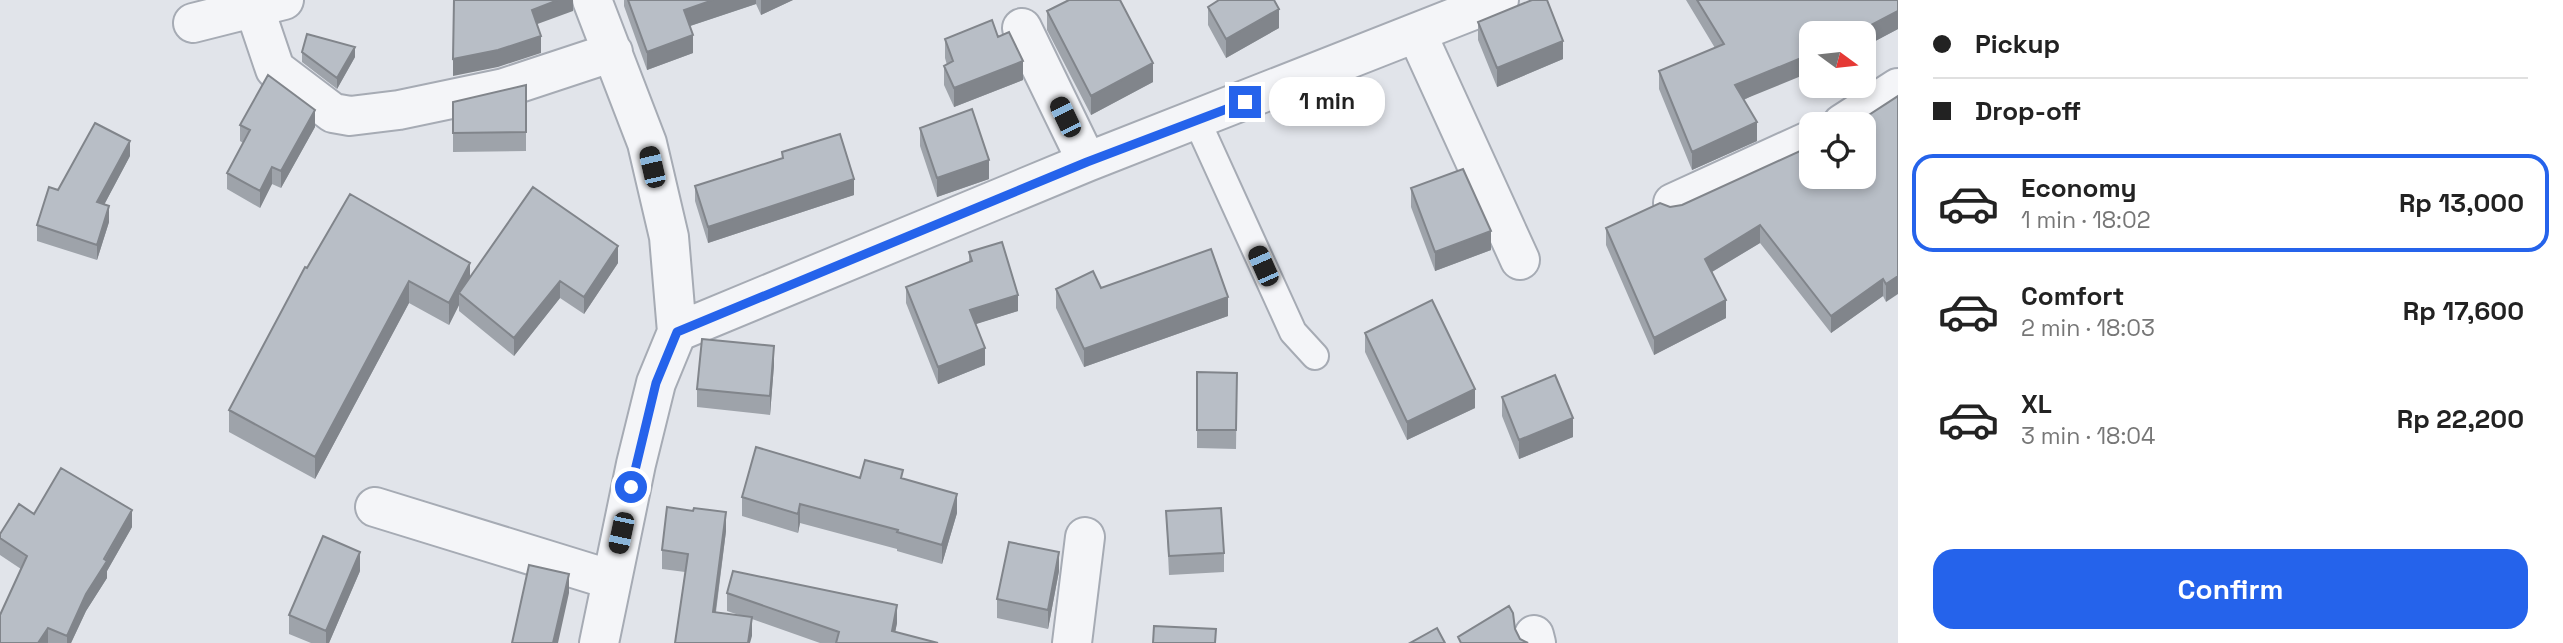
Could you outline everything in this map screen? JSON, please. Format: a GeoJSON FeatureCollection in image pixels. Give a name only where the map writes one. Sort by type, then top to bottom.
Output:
{"type":"FeatureCollection","features":[{"type":"Feature","properties":{"kind":"street"},"geometry":{"type":"LineString","coordinates":[[592,0],[647,143],[669,237],[677,332],[656,383],[636,464],[599,643]]}},
{"type":"Feature","properties":{"kind":"street"},"geometry":{"type":"LineString","coordinates":[[677,332],[1087,162],[1499,0]]}},
{"type":"Feature","properties":{"kind":"street"},"geometry":{"type":"LineString","coordinates":[[193,23],[269,4],[275,69],[333,113],[342,115],[399,110],[504,88],[613,52]]}},
{"type":"Feature","properties":{"kind":"street"},"geometry":{"type":"LineString","coordinates":[[1022,28],[1087,162]]}},
{"type":"Feature","properties":{"kind":"street"},"geometry":{"type":"LineString","coordinates":[[1417,34],[1520,260]]}},
{"type":"Feature","properties":{"kind":"street"},"geometry":{"type":"LineString","coordinates":[[1861,112],[1898,88]]}},
{"type":"Feature","properties":{"kind":"street"},"geometry":{"type":"LineString","coordinates":[[1673,203],[1799,145]]}},
{"type":"Feature","properties":{"kind":"street"},"geometry":{"type":"LineString","coordinates":[[375,507],[612,580]]}},
{"type":"Feature","properties":{"kind":"street"},"geometry":{"type":"LineString","coordinates":[[1072,643],[1085,537]]}},
{"type":"Feature","properties":{"kind":"lane"},"geometry":{"type":"LineString","coordinates":[[1196,121],[1293,332],[1315,356]]}},
{"type":"Feature","properties":{"kind":"building"},"geometry":{"type":"Polygon","coordinates":[[[454,0],[558,0],[532,10],[541,36],[498,50],[453,59],[454,0]]]}},
{"type":"Feature","properties":{"kind":"building"},"geometry":{"type":"Polygon","coordinates":[[[628,0],[713,0],[684,10],[693,35],[647,52],[628,0]]]}},
{"type":"Feature","properties":{"kind":"building"},"geometry":{"type":"Polygon","coordinates":[[[1069,0],[1120,0],[1153,63],[1091,96],[1047,11],[1069,0]]]}},
{"type":"Feature","properties":{"kind":"building"},"geometry":{"type":"Polygon","coordinates":[[[1219,0],[1274,0],[1279,9],[1226,39],[1208,7],[1219,0]]]}},
{"type":"Feature","properties":{"kind":"building"},"geometry":{"type":"Polygon","coordinates":[[[1532,0],[1547,0],[1563,41],[1497,68],[1478,22],[1532,0]]]}},
{"type":"Feature","properties":{"kind":"building"},"geometry":{"type":"Polygon","coordinates":[[[1697,0],[1898,0],[1898,11],[1876,23],[1799,21],[1799,59],[1735,85],[1757,122],[1692,152],[1659,71],[1724,44],[1697,0]]]}},
{"type":"Feature","properties":{"kind":"building"},"geometry":{"type":"Polygon","coordinates":[[[992,20],[998,37],[1009,32],[1023,61],[954,88],[944,66],[953,61],[945,39],[992,20]]]}},
{"type":"Feature","properties":{"kind":"building"},"geometry":{"type":"Polygon","coordinates":[[[307,34],[355,47],[337,78],[302,52],[307,34]]]}},
{"type":"Feature","properties":{"kind":"building"},"geometry":{"type":"Polygon","coordinates":[[[268,75],[315,110],[281,171],[272,167],[260,191],[227,173],[250,130],[240,125],[268,75]]]}},
{"type":"Feature","properties":{"kind":"building"},"geometry":{"type":"Polygon","coordinates":[[[526,85],[526,132],[453,133],[453,102],[526,85]]]}},
{"type":"Feature","properties":{"kind":"building"},"geometry":{"type":"Polygon","coordinates":[[[1898,96],[1898,276],[1886,284],[1883,279],[1831,316],[1760,225],[1705,259],[1726,300],[1654,338],[1606,228],[1660,203],[1670,207],[1682,205],[1799,151],[1799,189],[1876,189],[1876,112],[1873,112],[1898,96]]]}},
{"type":"Feature","properties":{"kind":"building"},"geometry":{"type":"Polygon","coordinates":[[[972,109],[989,160],[937,178],[920,128],[972,109]]]}},
{"type":"Feature","properties":{"kind":"building"},"geometry":{"type":"Polygon","coordinates":[[[95,123],[130,141],[97,202],[109,206],[97,245],[37,225],[49,187],[58,190],[95,123]]]}},
{"type":"Feature","properties":{"kind":"building"},"geometry":{"type":"Polygon","coordinates":[[[840,134],[854,179],[708,227],[695,186],[783,158],[782,152],[840,134]]]}},
{"type":"Feature","properties":{"kind":"building"},"geometry":{"type":"Polygon","coordinates":[[[1463,169],[1491,231],[1435,252],[1411,188],[1463,169]]]}},
{"type":"Feature","properties":{"kind":"building"},"geometry":{"type":"Polygon","coordinates":[[[533,187],[618,246],[584,297],[560,281],[514,338],[459,293],[533,187]]]}},
{"type":"Feature","properties":{"kind":"building"},"geometry":{"type":"Polygon","coordinates":[[[350,194],[470,263],[449,303],[409,281],[315,457],[229,410],[305,267],[307,268],[350,194]]]}},
{"type":"Feature","properties":{"kind":"building"},"geometry":{"type":"Polygon","coordinates":[[[1002,242],[1018,295],[970,310],[985,348],[938,367],[906,287],[972,261],[969,252],[1002,242]]]}},
{"type":"Feature","properties":{"kind":"building"},"geometry":{"type":"Polygon","coordinates":[[[1211,249],[1228,297],[1084,349],[1056,289],[1093,271],[1101,288],[1211,249]]]}},
{"type":"Feature","properties":{"kind":"building"},"geometry":{"type":"Polygon","coordinates":[[[1432,300],[1475,389],[1407,422],[1365,333],[1432,300]]]}},
{"type":"Feature","properties":{"kind":"building"},"geometry":{"type":"Polygon","coordinates":[[[702,339],[774,346],[770,396],[697,389],[702,339]]]}},
{"type":"Feature","properties":{"kind":"building"},"geometry":{"type":"Polygon","coordinates":[[[1197,372],[1237,373],[1236,430],[1197,430],[1197,372]]]}},
{"type":"Feature","properties":{"kind":"building"},"geometry":{"type":"Polygon","coordinates":[[[1555,375],[1573,418],[1519,440],[1502,397],[1555,375]]]}},
{"type":"Feature","properties":{"kind":"building"},"geometry":{"type":"Polygon","coordinates":[[[756,447],[860,478],[865,460],[903,470],[901,478],[957,494],[942,545],[897,532],[898,530],[800,504],[798,514],[742,497],[756,447]]]}},
{"type":"Feature","properties":{"kind":"building"},"geometry":{"type":"Polygon","coordinates":[[[61,468],[132,510],[104,559],[107,561],[86,594],[67,636],[48,628],[38,643],[0,643],[0,615],[27,556],[0,538],[0,534],[19,504],[34,514],[61,468]]]}},
{"type":"Feature","properties":{"kind":"building"},"geometry":{"type":"Polygon","coordinates":[[[667,507],[726,512],[713,612],[752,617],[748,643],[675,643],[688,554],[662,550],[667,507]]]}},
{"type":"Feature","properties":{"kind":"building"},"geometry":{"type":"Polygon","coordinates":[[[1221,508],[1224,553],[1169,556],[1166,511],[1221,508]]]}},
{"type":"Feature","properties":{"kind":"building"},"geometry":{"type":"Polygon","coordinates":[[[323,536],[360,552],[326,631],[289,615],[323,536]]]}},
{"type":"Feature","properties":{"kind":"building"},"geometry":{"type":"Polygon","coordinates":[[[1009,542],[1059,552],[1048,610],[997,599],[1009,542]]]}},
{"type":"Feature","properties":{"kind":"building"},"geometry":{"type":"Polygon","coordinates":[[[529,565],[569,574],[553,643],[512,643],[529,565]]]}},
{"type":"Feature","properties":{"kind":"building"},"geometry":{"type":"Polygon","coordinates":[[[733,571],[897,605],[892,631],[938,643],[836,643],[839,632],[727,593],[733,571]]]}},
{"type":"Feature","properties":{"kind":"building"},"geometry":{"type":"Polygon","coordinates":[[[1509,606],[1520,639],[1528,643],[1461,643],[1458,637],[1509,606]]]}},
{"type":"Feature","properties":{"kind":"building"},"geometry":{"type":"Polygon","coordinates":[[[1154,626],[1216,629],[1215,643],[1153,643],[1154,626]]]}},
{"type":"Feature","properties":{"kind":"building"},"geometry":{"type":"Polygon","coordinates":[[[1437,628],[1445,643],[1410,643],[1437,628]]]}},
{"type":"Feature","properties":{"kind":"route"},"geometry":{"type":"LineString","coordinates":[[631,487],[656,383],[677,332],[1087,162],[1245,102]]}}]}
